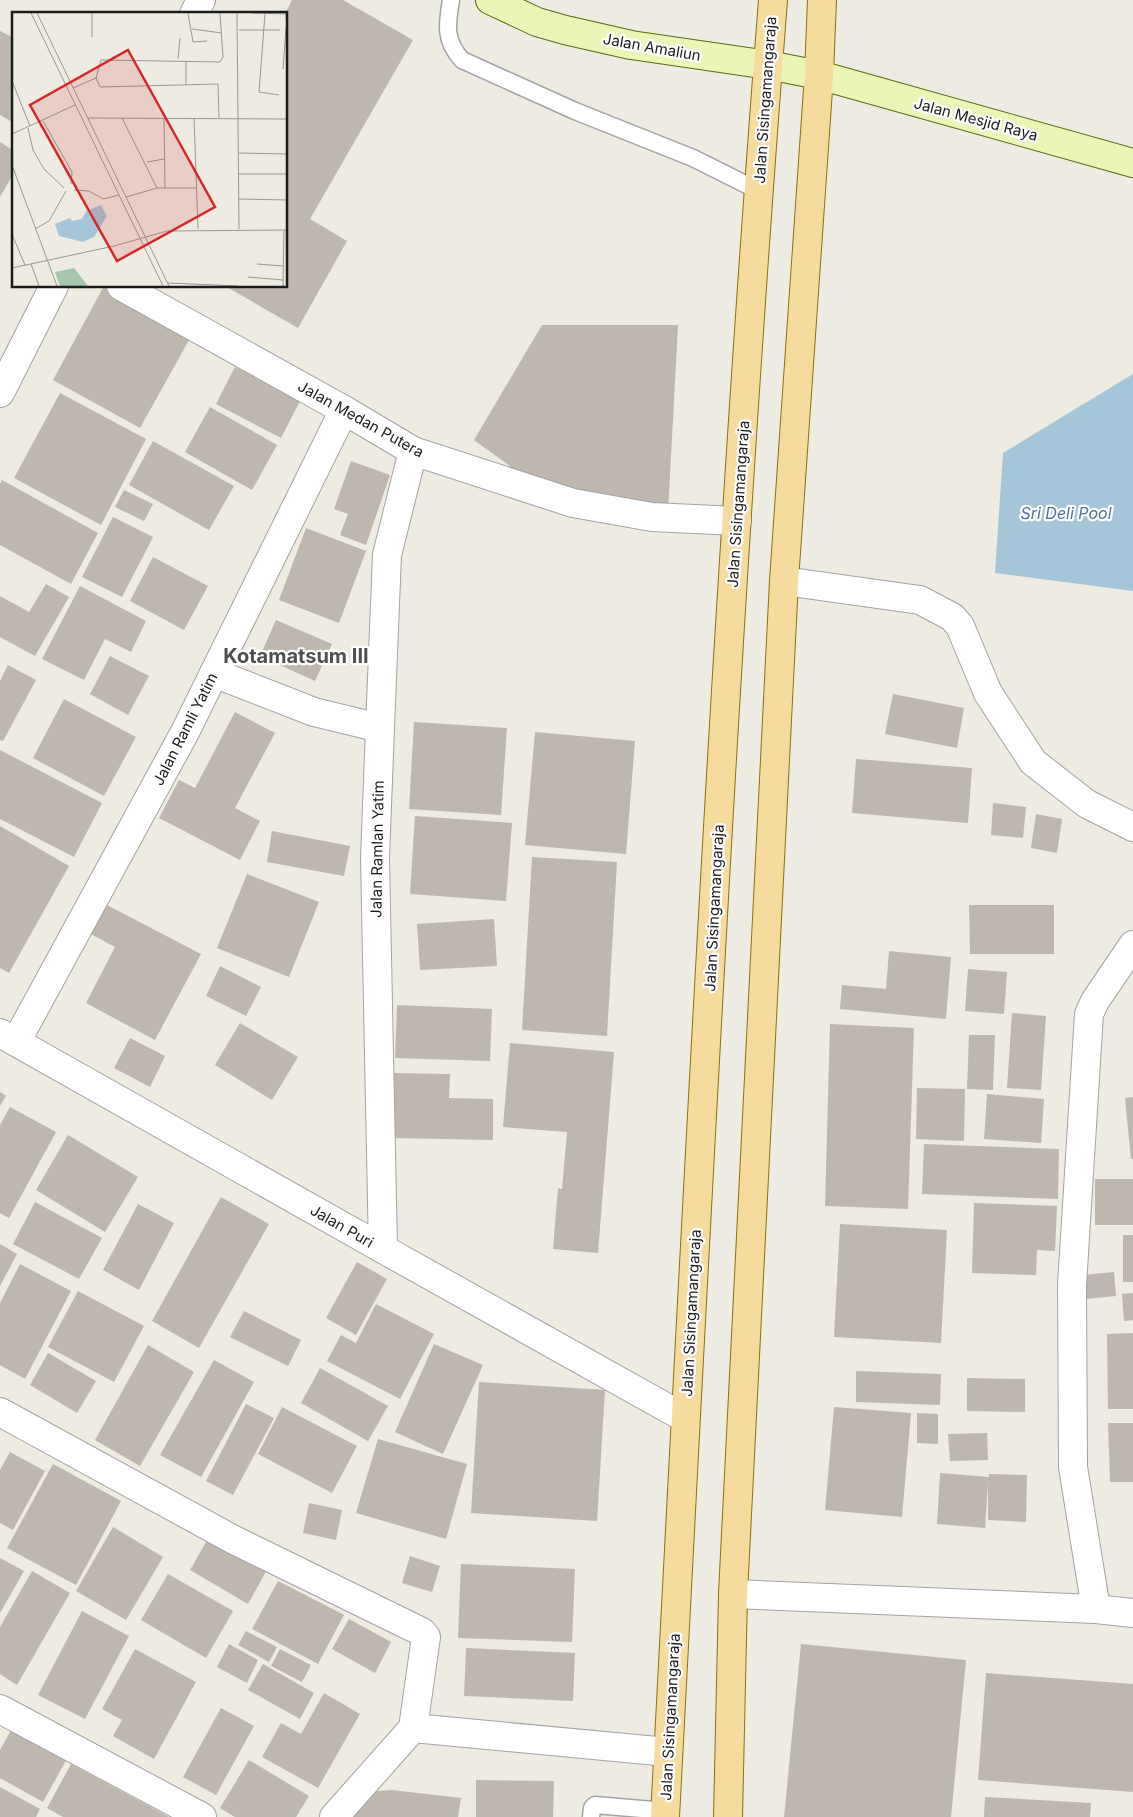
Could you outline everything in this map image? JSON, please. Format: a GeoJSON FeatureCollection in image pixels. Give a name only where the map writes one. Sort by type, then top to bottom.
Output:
{"type":"FeatureCollection","features":[{"type":"Feature","properties":{"kind":"main road","name":"Jalan Sisingamangaraja"},"geometry":{"type":"LineString","coordinates":[[665,1814],[685,1418],[737,521],[773,0]]}},
{"type":"Feature","properties":{"kind":"main road"},"geometry":{"type":"LineString","coordinates":[[728,1817],[733,1594],[784,581],[819,75],[822,0]]}},
{"type":"Feature","properties":{"kind":"street"},"geometry":{"type":"LineString","coordinates":[[195,12],[201,0]]}},
{"type":"Feature","properties":{"kind":"street","name":"Jalan Amaliun"},"geometry":{"type":"LineString","coordinates":[[490,0],[537,22],[565,30],[631,45],[768,65],[819,75]]}},
{"type":"Feature","properties":{"kind":"street","name":"Jalan Mesjid Raya"},"geometry":{"type":"LineString","coordinates":[[819,75],[1133,163]]}},
{"type":"Feature","properties":{"kind":"street"},"geometry":{"type":"LineString","coordinates":[[0,393],[53,288]]}},
{"type":"Feature","properties":{"kind":"street","name":"Jalan Medan Putera"},"geometry":{"type":"LineString","coordinates":[[125,288],[344,410],[413,451],[572,503],[652,517],[737,521]]}},
{"type":"Feature","properties":{"kind":"street","name":"Jalan Ramli Yatim"},"geometry":{"type":"LineString","coordinates":[[8,1037],[186,732],[344,410]]}},
{"type":"Feature","properties":{"kind":"street","name":"Jalan Ramlan Yatim"},"geometry":{"type":"LineString","coordinates":[[382,1250],[375,858],[380,728],[387,555],[413,451]]}},
{"type":"Feature","properties":{"kind":"street"},"geometry":{"type":"LineString","coordinates":[[784,581],[920,600],[952,617],[960,626],[988,693],[1033,762],[1087,804],[1133,827]]}},
{"type":"Feature","properties":{"kind":"street"},"geometry":{"type":"LineString","coordinates":[[214,673],[314,712],[380,728]]}},
{"type":"Feature","properties":{"kind":"street"},"geometry":{"type":"LineString","coordinates":[[1096,1610],[1074,1467],[1072,1276],[1088,1014],[1133,945]]}},
{"type":"Feature","properties":{"kind":"street","name":"Jalan Puri"},"geometry":{"type":"LineString","coordinates":[[8,1037],[382,1250],[685,1418]]}},
{"type":"Feature","properties":{"kind":"street"},"geometry":{"type":"LineString","coordinates":[[0,1412],[234,1540],[422,1632],[426,1637],[413,1728],[334,1817]]}},
{"type":"Feature","properties":{"kind":"street"},"geometry":{"type":"LineString","coordinates":[[733,1594],[1133,1613]]}},
{"type":"Feature","properties":{"kind":"street"},"geometry":{"type":"LineString","coordinates":[[0,1709],[202,1817]]}},
{"type":"Feature","properties":{"kind":"street"},"geometry":{"type":"LineString","coordinates":[[413,1728],[668,1752]]}},
{"type":"Feature","properties":{"kind":"lane"},"geometry":{"type":"LineString","coordinates":[[451,0],[447,29],[452,50],[462,60],[575,111],[693,158],[759,191]]}},
{"type":"Feature","properties":{"kind":"lane"},"geometry":{"type":"LineString","coordinates":[[591,1817],[592,1808],[595,1805],[665,1814]]}},
{"type":"Feature","properties":{"kind":"water","name":"Sri Deli Pool"},"geometry":{"type":"Polygon","coordinates":[[[1133,374],[1133,591],[995,573],[1003,453],[1133,374]]]}},
{"type":"Feature","properties":{"kind":"building"},"geometry":{"type":"Polygon","coordinates":[[[292,0],[343,0],[413,40],[310,219],[347,241],[298,328],[228,288],[288,288],[288,12],[286,12],[292,0]]]}},
{"type":"Feature","properties":{"kind":"building"},"geometry":{"type":"Polygon","coordinates":[[[0,31],[12,37],[12,122],[0,115],[0,31]]]}},
{"type":"Feature","properties":{"kind":"building"},"geometry":{"type":"Polygon","coordinates":[[[0,142],[12,150],[12,176],[0,197],[0,142]]]}},
{"type":"Feature","properties":{"kind":"building"},"geometry":{"type":"Polygon","coordinates":[[[103,288],[113,288],[193,333],[140,428],[53,380],[103,288]]]}},
{"type":"Feature","properties":{"kind":"building"},"geometry":{"type":"Polygon","coordinates":[[[542,325],[678,325],[668,513],[558,493],[525,477],[474,440],[542,325]]]}},
{"type":"Feature","properties":{"kind":"building"},"geometry":{"type":"Polygon","coordinates":[[[235,367],[300,401],[281,438],[216,404],[235,367]]]}},
{"type":"Feature","properties":{"kind":"building"},"geometry":{"type":"Polygon","coordinates":[[[60,393],[146,439],[101,525],[14,478],[60,393]]]}},
{"type":"Feature","properties":{"kind":"building"},"geometry":{"type":"Polygon","coordinates":[[[210,407],[277,445],[252,490],[185,452],[210,407]]]}},
{"type":"Feature","properties":{"kind":"building"},"geometry":{"type":"Polygon","coordinates":[[[153,441],[234,486],[209,530],[129,485],[153,441]]]}},
{"type":"Feature","properties":{"kind":"building"},"geometry":{"type":"Polygon","coordinates":[[[351,461],[390,475],[366,545],[340,535],[348,514],[334,509],[351,461]]]}},
{"type":"Feature","properties":{"kind":"building"},"geometry":{"type":"Polygon","coordinates":[[[2,480],[98,533],[71,584],[0,545],[0,484],[2,480]]]}},
{"type":"Feature","properties":{"kind":"building"},"geometry":{"type":"Polygon","coordinates":[[[124,490],[153,504],[144,521],[115,507],[124,490]]]}},
{"type":"Feature","properties":{"kind":"building"},"geometry":{"type":"Polygon","coordinates":[[[113,517],[153,537],[122,597],[82,577],[113,517]]]}},
{"type":"Feature","properties":{"kind":"building"},"geometry":{"type":"Polygon","coordinates":[[[306,528],[366,551],[339,623],[279,600],[306,528]]]}},
{"type":"Feature","properties":{"kind":"building"},"geometry":{"type":"Polygon","coordinates":[[[153,557],[208,586],[184,630],[130,601],[153,557]]]}},
{"type":"Feature","properties":{"kind":"building"},"geometry":{"type":"Polygon","coordinates":[[[46,584],[69,597],[35,656],[0,637],[0,596],[29,612],[46,584]]]}},
{"type":"Feature","properties":{"kind":"building"},"geometry":{"type":"Polygon","coordinates":[[[80,586],[146,621],[131,652],[105,639],[84,680],[42,659],[80,586]]]}},
{"type":"Feature","properties":{"kind":"building"},"geometry":{"type":"Polygon","coordinates":[[[276,620],[332,644],[315,681],[260,656],[276,620]]]}},
{"type":"Feature","properties":{"kind":"building"},"geometry":{"type":"Polygon","coordinates":[[[110,656],[149,676],[128,715],[90,694],[110,656]]]}},
{"type":"Feature","properties":{"kind":"building"},"geometry":{"type":"Polygon","coordinates":[[[8,665],[36,680],[3,741],[0,740],[0,681],[8,665]]]}},
{"type":"Feature","properties":{"kind":"building"},"geometry":{"type":"Polygon","coordinates":[[[893,694],[964,708],[957,748],[885,734],[893,694]]]}},
{"type":"Feature","properties":{"kind":"building"},"geometry":{"type":"Polygon","coordinates":[[[64,699],[136,737],[104,796],[33,758],[64,699]]]}},
{"type":"Feature","properties":{"kind":"building"},"geometry":{"type":"Polygon","coordinates":[[[235,712],[275,733],[235,808],[260,821],[240,860],[159,818],[179,780],[195,788],[235,712]]]}},
{"type":"Feature","properties":{"kind":"building"},"geometry":{"type":"Polygon","coordinates":[[[414,722],[507,728],[501,815],[409,809],[414,722]]]}},
{"type":"Feature","properties":{"kind":"building"},"geometry":{"type":"Polygon","coordinates":[[[535,732],[635,741],[626,854],[525,845],[535,732]]]}},
{"type":"Feature","properties":{"kind":"building"},"geometry":{"type":"Polygon","coordinates":[[[0,750],[102,803],[74,857],[0,819],[0,750]]]}},
{"type":"Feature","properties":{"kind":"building"},"geometry":{"type":"Polygon","coordinates":[[[856,759],[972,768],[968,823],[852,813],[856,759]]]}},
{"type":"Feature","properties":{"kind":"building"},"geometry":{"type":"Polygon","coordinates":[[[993,803],[1026,807],[1023,838],[991,835],[993,803]]]}},
{"type":"Feature","properties":{"kind":"building"},"geometry":{"type":"Polygon","coordinates":[[[1036,814],[1062,819],[1057,853],[1031,848],[1036,814]]]}},
{"type":"Feature","properties":{"kind":"building"},"geometry":{"type":"Polygon","coordinates":[[[415,816],[512,823],[506,901],[410,894],[415,816]]]}},
{"type":"Feature","properties":{"kind":"building"},"geometry":{"type":"Polygon","coordinates":[[[0,826],[69,866],[9,973],[0,968],[0,826]]]}},
{"type":"Feature","properties":{"kind":"building"},"geometry":{"type":"Polygon","coordinates":[[[272,831],[350,846],[344,876],[267,862],[272,831]]]}},
{"type":"Feature","properties":{"kind":"building"},"geometry":{"type":"Polygon","coordinates":[[[532,857],[617,862],[607,1036],[522,1030],[532,857]]]}},
{"type":"Feature","properties":{"kind":"building"},"geometry":{"type":"Polygon","coordinates":[[[247,874],[319,902],[289,977],[217,948],[247,874]]]}},
{"type":"Feature","properties":{"kind":"building"},"geometry":{"type":"Polygon","coordinates":[[[105,904],[201,954],[155,1040],[86,1003],[115,947],[89,933],[105,904]]]}},
{"type":"Feature","properties":{"kind":"building"},"geometry":{"type":"Polygon","coordinates":[[[969,905],[1054,905],[1054,954],[970,954],[969,905]]]}},
{"type":"Feature","properties":{"kind":"building"},"geometry":{"type":"Polygon","coordinates":[[[494,919],[497,966],[420,970],[417,924],[494,919]]]}},
{"type":"Feature","properties":{"kind":"building"},"geometry":{"type":"Polygon","coordinates":[[[889,951],[951,957],[946,1019],[840,1009],[842,985],[886,989],[889,951]]]}},
{"type":"Feature","properties":{"kind":"building"},"geometry":{"type":"Polygon","coordinates":[[[220,966],[261,987],[246,1016],[206,996],[220,966]]]}},
{"type":"Feature","properties":{"kind":"building"},"geometry":{"type":"Polygon","coordinates":[[[968,969],[1007,972],[1004,1014],[965,1011],[968,969]]]}},
{"type":"Feature","properties":{"kind":"building"},"geometry":{"type":"Polygon","coordinates":[[[397,1005],[492,1009],[490,1061],[395,1058],[397,1005]]]}},
{"type":"Feature","properties":{"kind":"building"},"geometry":{"type":"Polygon","coordinates":[[[1012,1013],[1046,1016],[1041,1090],[1007,1088],[1012,1013]]]}},
{"type":"Feature","properties":{"kind":"building"},"geometry":{"type":"Polygon","coordinates":[[[240,1023],[298,1057],[272,1100],[215,1065],[240,1023]]]}},
{"type":"Feature","properties":{"kind":"building"},"geometry":{"type":"Polygon","coordinates":[[[830,1024],[914,1028],[908,1209],[825,1206],[830,1024]]]}},
{"type":"Feature","properties":{"kind":"building"},"geometry":{"type":"Polygon","coordinates":[[[969,1035],[995,1035],[993,1090],[967,1089],[969,1035]]]}},
{"type":"Feature","properties":{"kind":"building"},"geometry":{"type":"Polygon","coordinates":[[[130,1038],[165,1056],[150,1087],[114,1068],[130,1038]]]}},
{"type":"Feature","properties":{"kind":"building"},"geometry":{"type":"Polygon","coordinates":[[[510,1043],[614,1052],[598,1253],[553,1249],[558,1188],[562,1189],[567,1132],[503,1127],[510,1043]]]}},
{"type":"Feature","properties":{"kind":"building"},"geometry":{"type":"Polygon","coordinates":[[[394,1073],[450,1074],[449,1098],[493,1099],[493,1140],[393,1138],[394,1073]]]}},
{"type":"Feature","properties":{"kind":"building"},"geometry":{"type":"Polygon","coordinates":[[[917,1088],[965,1089],[964,1141],[916,1139],[917,1088]]]}},
{"type":"Feature","properties":{"kind":"building"},"geometry":{"type":"Polygon","coordinates":[[[0,1092],[6,1096],[0,1106],[0,1092]]]}},
{"type":"Feature","properties":{"kind":"building"},"geometry":{"type":"Polygon","coordinates":[[[987,1094],[1044,1099],[1041,1143],[984,1139],[987,1094]]]}},
{"type":"Feature","properties":{"kind":"building"},"geometry":{"type":"Polygon","coordinates":[[[1133,1097],[1133,1159],[1131,1159],[1125,1098],[1133,1097]]]}},
{"type":"Feature","properties":{"kind":"building"},"geometry":{"type":"Polygon","coordinates":[[[10,1107],[56,1132],[9,1218],[0,1213],[0,1125],[10,1107]]]}},
{"type":"Feature","properties":{"kind":"building"},"geometry":{"type":"Polygon","coordinates":[[[68,1135],[138,1177],[105,1232],[36,1190],[68,1135]]]}},
{"type":"Feature","properties":{"kind":"building"},"geometry":{"type":"Polygon","coordinates":[[[924,1144],[1059,1149],[1058,1199],[922,1194],[924,1144]]]}},
{"type":"Feature","properties":{"kind":"building"},"geometry":{"type":"Polygon","coordinates":[[[1095,1179],[1133,1179],[1133,1225],[1095,1225],[1095,1179]]]}},
{"type":"Feature","properties":{"kind":"building"},"geometry":{"type":"Polygon","coordinates":[[[221,1197],[269,1224],[199,1348],[152,1321],[221,1197]]]}},
{"type":"Feature","properties":{"kind":"building"},"geometry":{"type":"Polygon","coordinates":[[[35,1202],[102,1238],[79,1279],[13,1244],[35,1202]]]}},
{"type":"Feature","properties":{"kind":"building"},"geometry":{"type":"Polygon","coordinates":[[[974,1203],[1057,1206],[1055,1251],[1037,1250],[1036,1275],[972,1273],[974,1203]]]}},
{"type":"Feature","properties":{"kind":"building"},"geometry":{"type":"Polygon","coordinates":[[[138,1204],[174,1223],[139,1290],[103,1270],[138,1204]]]}},
{"type":"Feature","properties":{"kind":"building"},"geometry":{"type":"Polygon","coordinates":[[[840,1224],[947,1230],[941,1343],[834,1337],[840,1224]]]}},
{"type":"Feature","properties":{"kind":"building"},"geometry":{"type":"Polygon","coordinates":[[[1123,1235],[1133,1235],[1133,1282],[1123,1282],[1123,1235]]]}},
{"type":"Feature","properties":{"kind":"building"},"geometry":{"type":"Polygon","coordinates":[[[0,1244],[17,1254],[0,1286],[0,1244]]]}},
{"type":"Feature","properties":{"kind":"building"},"geometry":{"type":"Polygon","coordinates":[[[357,1262],[387,1279],[356,1335],[326,1318],[357,1262]]]}},
{"type":"Feature","properties":{"kind":"building"},"geometry":{"type":"Polygon","coordinates":[[[20,1264],[71,1291],[25,1379],[0,1365],[0,1303],[20,1264]]]}},
{"type":"Feature","properties":{"kind":"building"},"geometry":{"type":"Polygon","coordinates":[[[1114,1272],[1116,1296],[1086,1299],[1083,1275],[1114,1272]]]}},
{"type":"Feature","properties":{"kind":"building"},"geometry":{"type":"Polygon","coordinates":[[[78,1291],[144,1326],[114,1382],[48,1347],[78,1291]]]}},
{"type":"Feature","properties":{"kind":"building"},"geometry":{"type":"Polygon","coordinates":[[[1133,1293],[1133,1320],[1124,1321],[1122,1294],[1133,1293]]]}},
{"type":"Feature","properties":{"kind":"building"},"geometry":{"type":"Polygon","coordinates":[[[376,1304],[434,1334],[400,1399],[327,1361],[341,1335],[356,1343],[376,1304]]]}},
{"type":"Feature","properties":{"kind":"building"},"geometry":{"type":"Polygon","coordinates":[[[244,1311],[301,1340],[288,1366],[230,1337],[244,1311]]]}},
{"type":"Feature","properties":{"kind":"building"},"geometry":{"type":"Polygon","coordinates":[[[1133,1333],[1133,1409],[1108,1409],[1107,1334],[1133,1333]]]}},
{"type":"Feature","properties":{"kind":"building"},"geometry":{"type":"Polygon","coordinates":[[[434,1344],[483,1365],[443,1454],[395,1432],[434,1344]]]}},
{"type":"Feature","properties":{"kind":"building"},"geometry":{"type":"Polygon","coordinates":[[[148,1345],[194,1372],[140,1466],[95,1440],[148,1345]]]}},
{"type":"Feature","properties":{"kind":"building"},"geometry":{"type":"Polygon","coordinates":[[[48,1353],[96,1381],[77,1413],[30,1385],[48,1353]]]}},
{"type":"Feature","properties":{"kind":"building"},"geometry":{"type":"Polygon","coordinates":[[[214,1360],[254,1382],[201,1477],[160,1455],[214,1360]]]}},
{"type":"Feature","properties":{"kind":"building"},"geometry":{"type":"Polygon","coordinates":[[[320,1368],[388,1406],[368,1441],[301,1403],[320,1368]]]}},
{"type":"Feature","properties":{"kind":"building"},"geometry":{"type":"Polygon","coordinates":[[[856,1371],[941,1374],[940,1405],[856,1402],[856,1371]]]}},
{"type":"Feature","properties":{"kind":"building"},"geometry":{"type":"Polygon","coordinates":[[[967,1378],[1025,1379],[1025,1412],[967,1411],[967,1378]]]}},
{"type":"Feature","properties":{"kind":"building"},"geometry":{"type":"Polygon","coordinates":[[[479,1382],[605,1390],[597,1521],[471,1513],[479,1382]]]}},
{"type":"Feature","properties":{"kind":"building"},"geometry":{"type":"Polygon","coordinates":[[[246,1404],[274,1418],[233,1495],[206,1481],[246,1404]]]}},
{"type":"Feature","properties":{"kind":"building"},"geometry":{"type":"Polygon","coordinates":[[[282,1407],[357,1446],[332,1493],[258,1454],[282,1407]]]}},
{"type":"Feature","properties":{"kind":"building"},"geometry":{"type":"Polygon","coordinates":[[[834,1407],[911,1413],[902,1517],[825,1510],[834,1407]]]}},
{"type":"Feature","properties":{"kind":"building"},"geometry":{"type":"Polygon","coordinates":[[[917,1413],[938,1414],[938,1444],[917,1443],[917,1413]]]}},
{"type":"Feature","properties":{"kind":"building"},"geometry":{"type":"Polygon","coordinates":[[[1108,1423],[1133,1423],[1133,1482],[1110,1482],[1108,1423]]]}},
{"type":"Feature","properties":{"kind":"building"},"geometry":{"type":"Polygon","coordinates":[[[987,1433],[988,1460],[950,1461],[948,1434],[987,1433]]]}},
{"type":"Feature","properties":{"kind":"building"},"geometry":{"type":"Polygon","coordinates":[[[378,1439],[467,1464],[446,1539],[356,1513],[378,1439]]]}},
{"type":"Feature","properties":{"kind":"building"},"geometry":{"type":"Polygon","coordinates":[[[10,1452],[45,1471],[13,1530],[0,1523],[0,1470],[10,1452]]]}},
{"type":"Feature","properties":{"kind":"building"},"geometry":{"type":"Polygon","coordinates":[[[53,1464],[121,1501],[76,1585],[7,1548],[53,1464]]]}},
{"type":"Feature","properties":{"kind":"building"},"geometry":{"type":"Polygon","coordinates":[[[940,1473],[989,1477],[989,1474],[1027,1475],[1026,1522],[988,1520],[988,1483],[985,1528],[937,1524],[940,1473]]]}},
{"type":"Feature","properties":{"kind":"building"},"geometry":{"type":"Polygon","coordinates":[[[309,1503],[342,1510],[336,1540],[303,1533],[309,1503]]]}},
{"type":"Feature","properties":{"kind":"building"},"geometry":{"type":"Polygon","coordinates":[[[113,1527],[163,1557],[126,1620],[76,1591],[113,1527]]]}},
{"type":"Feature","properties":{"kind":"building"},"geometry":{"type":"Polygon","coordinates":[[[210,1535],[268,1568],[248,1604],[190,1570],[210,1535]]]}},
{"type":"Feature","properties":{"kind":"building"},"geometry":{"type":"Polygon","coordinates":[[[410,1556],[440,1566],[432,1592],[402,1583],[410,1556]]]}},
{"type":"Feature","properties":{"kind":"building"},"geometry":{"type":"Polygon","coordinates":[[[0,1558],[24,1571],[0,1613],[0,1558]]]}},
{"type":"Feature","properties":{"kind":"building"},"geometry":{"type":"Polygon","coordinates":[[[461,1564],[575,1569],[572,1642],[458,1638],[461,1564]]]}},
{"type":"Feature","properties":{"kind":"building"},"geometry":{"type":"Polygon","coordinates":[[[32,1571],[70,1593],[17,1685],[0,1674],[0,1627],[32,1571]]]}},
{"type":"Feature","properties":{"kind":"building"},"geometry":{"type":"Polygon","coordinates":[[[168,1574],[233,1611],[206,1658],[141,1620],[168,1574]]]}},
{"type":"Feature","properties":{"kind":"building"},"geometry":{"type":"Polygon","coordinates":[[[278,1581],[344,1615],[318,1664],[252,1629],[278,1581]]]}},
{"type":"Feature","properties":{"kind":"building"},"geometry":{"type":"Polygon","coordinates":[[[82,1611],[129,1636],[85,1719],[38,1695],[82,1611]]]}},
{"type":"Feature","properties":{"kind":"building"},"geometry":{"type":"Polygon","coordinates":[[[349,1619],[391,1642],[375,1673],[332,1649],[349,1619]]]}},
{"type":"Feature","properties":{"kind":"building"},"geometry":{"type":"Polygon","coordinates":[[[246,1631],[277,1647],[269,1662],[238,1645],[246,1631]]]}},
{"type":"Feature","properties":{"kind":"building"},"geometry":{"type":"Polygon","coordinates":[[[229,1644],[258,1660],[247,1683],[217,1667],[229,1644]]]}},
{"type":"Feature","properties":{"kind":"building"},"geometry":{"type":"Polygon","coordinates":[[[801,1644],[966,1660],[951,1817],[784,1817],[801,1644]]]}},
{"type":"Feature","properties":{"kind":"building"},"geometry":{"type":"Polygon","coordinates":[[[466,1648],[575,1653],[573,1701],[464,1696],[466,1648]]]}},
{"type":"Feature","properties":{"kind":"building"},"geometry":{"type":"Polygon","coordinates":[[[135,1649],[196,1682],[154,1759],[113,1736],[122,1720],[102,1709],[135,1649]]]}},
{"type":"Feature","properties":{"kind":"building"},"geometry":{"type":"Polygon","coordinates":[[[280,1649],[311,1665],[302,1682],[271,1666],[280,1649]]]}},
{"type":"Feature","properties":{"kind":"building"},"geometry":{"type":"Polygon","coordinates":[[[263,1664],[314,1693],[300,1719],[248,1690],[263,1664]]]}},
{"type":"Feature","properties":{"kind":"building"},"geometry":{"type":"Polygon","coordinates":[[[986,1673],[1133,1684],[1133,1792],[978,1780],[986,1673]]]}},
{"type":"Feature","properties":{"kind":"building"},"geometry":{"type":"Polygon","coordinates":[[[324,1693],[360,1714],[318,1788],[262,1757],[281,1723],[301,1734],[324,1693]]]}},
{"type":"Feature","properties":{"kind":"building"},"geometry":{"type":"Polygon","coordinates":[[[221,1708],[254,1726],[216,1795],[183,1777],[221,1708]]]}},
{"type":"Feature","properties":{"kind":"building"},"geometry":{"type":"Polygon","coordinates":[[[14,1725],[69,1755],[43,1802],[0,1778],[0,1750],[14,1725]]]}},
{"type":"Feature","properties":{"kind":"building"},"geometry":{"type":"Polygon","coordinates":[[[249,1760],[309,1796],[296,1817],[235,1817],[220,1808],[249,1760]]]}},
{"type":"Feature","properties":{"kind":"building"},"geometry":{"type":"Polygon","coordinates":[[[71,1764],[169,1817],[63,1817],[47,1808],[71,1764]]]}},
{"type":"Feature","properties":{"kind":"building"},"geometry":{"type":"Polygon","coordinates":[[[476,1780],[554,1781],[553,1817],[476,1817],[476,1780]]]}},
{"type":"Feature","properties":{"kind":"building"},"geometry":{"type":"Polygon","coordinates":[[[0,1787],[40,1809],[36,1817],[0,1817],[0,1787]]]}},
{"type":"Feature","properties":{"kind":"building"},"geometry":{"type":"Polygon","coordinates":[[[392,1790],[461,1798],[458,1817],[347,1817],[366,1792],[392,1790]]]}},
{"type":"Feature","properties":{"kind":"building"},"geometry":{"type":"Polygon","coordinates":[[[985,1797],[1091,1803],[1090,1817],[984,1817],[985,1797]]]}},
{"type":"Feature","properties":{"kind":"district","name":"Kotamatsum III"},"geometry":{"type":"Point","coordinates":[296,656]}}]}
